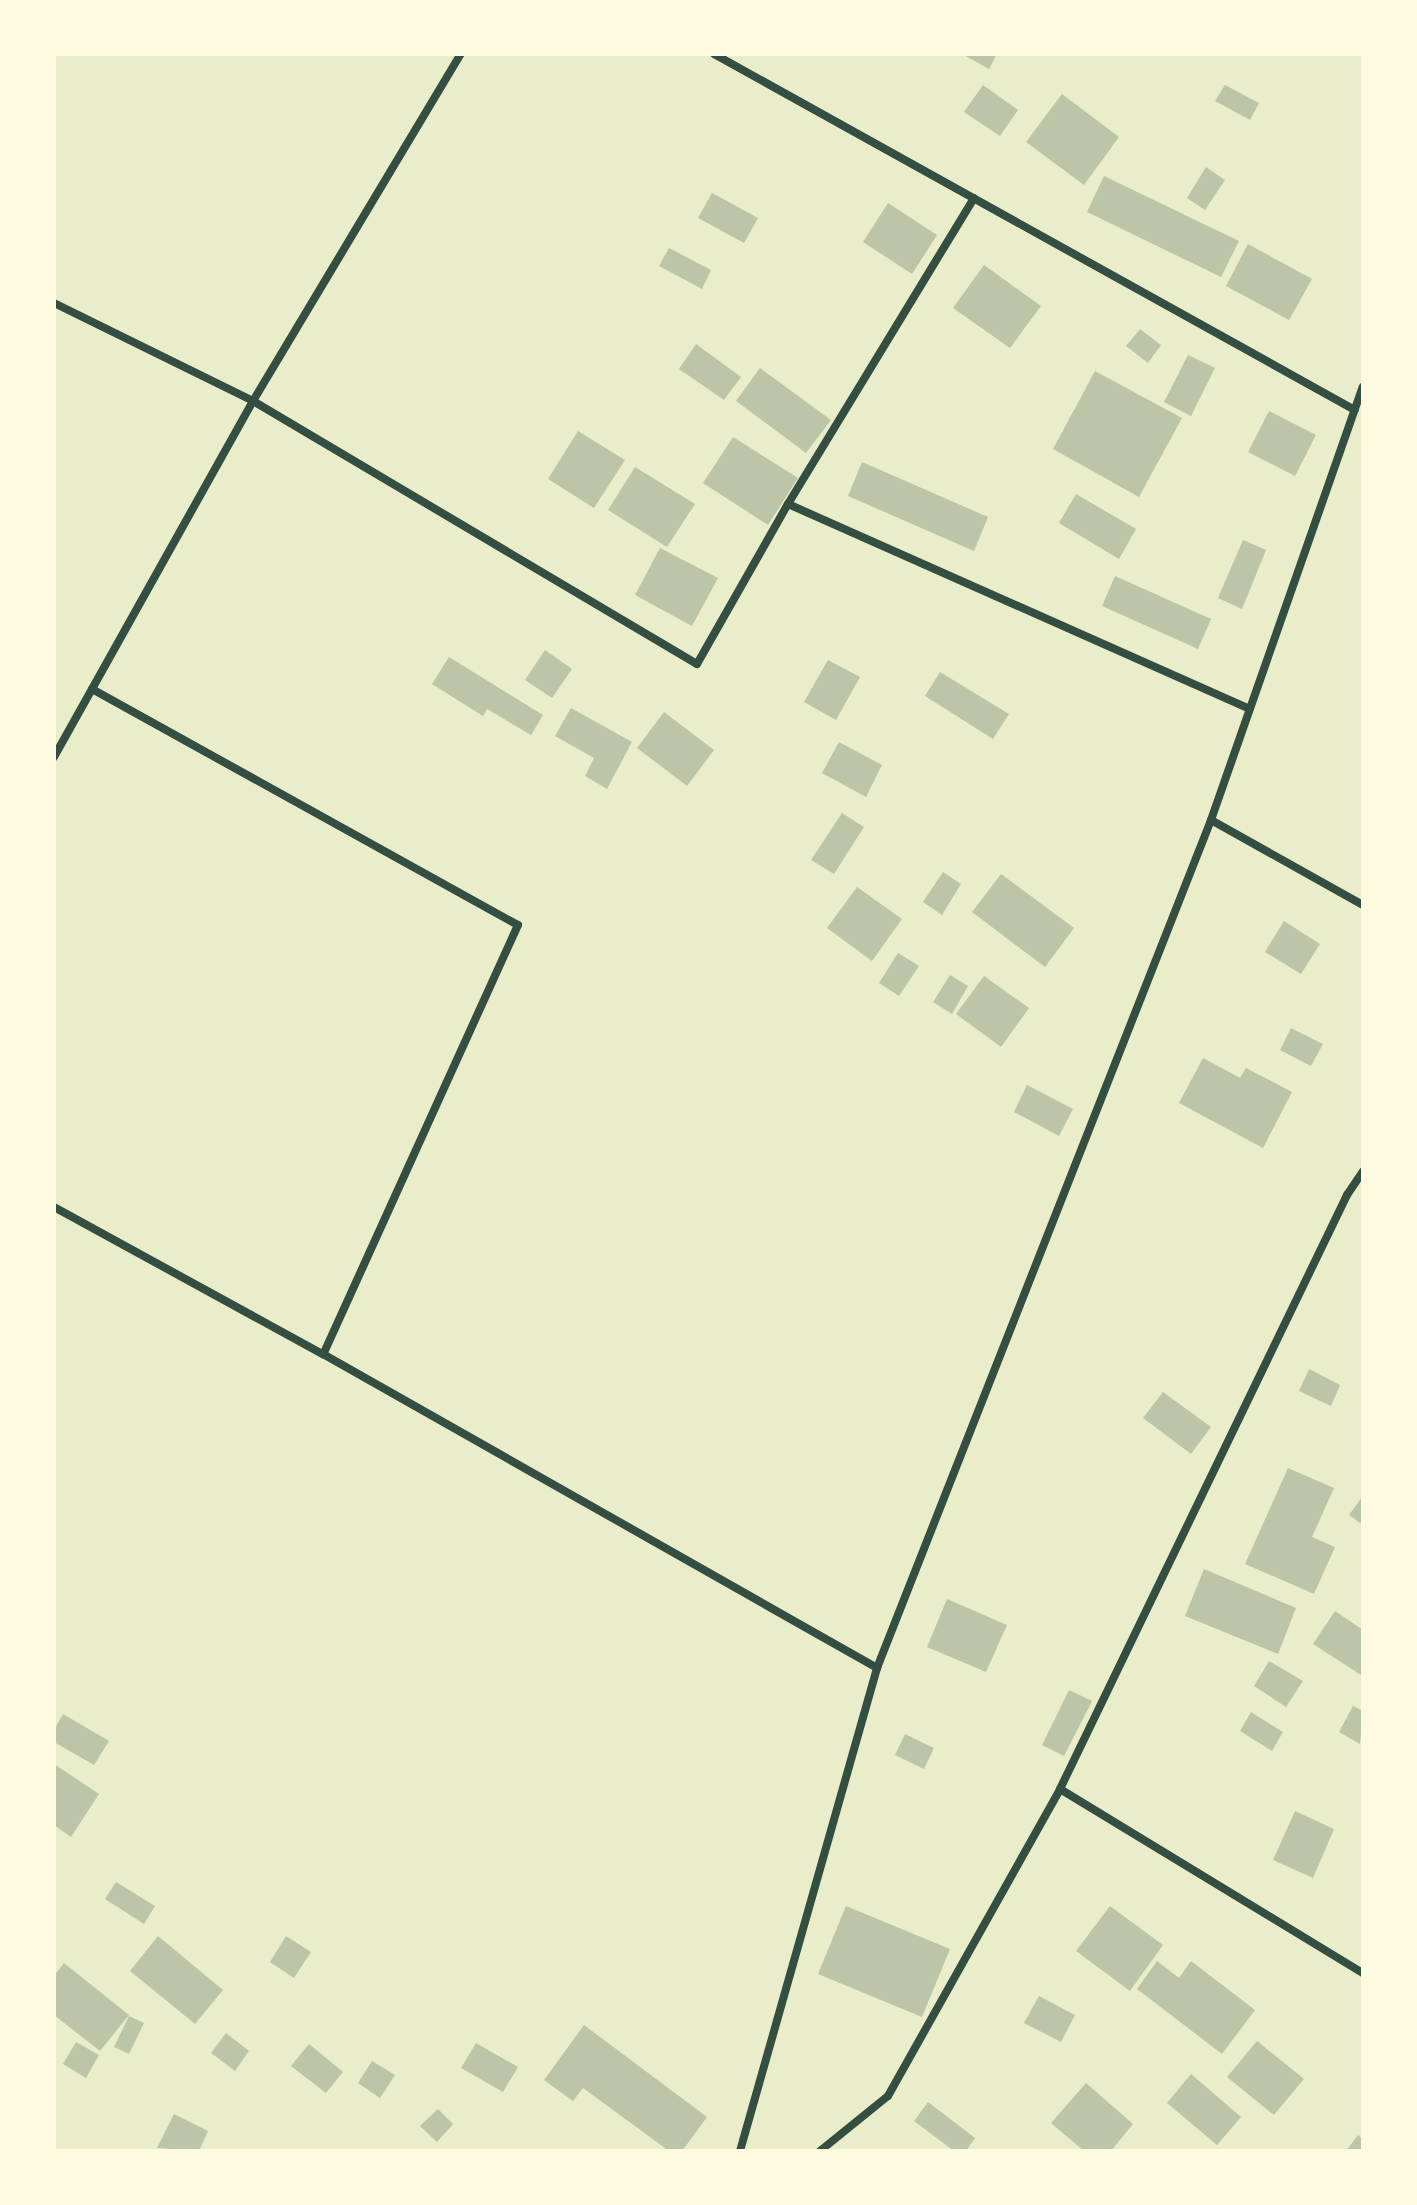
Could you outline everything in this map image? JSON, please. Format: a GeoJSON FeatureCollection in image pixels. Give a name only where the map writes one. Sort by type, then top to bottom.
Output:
{"type":"FeatureCollection","features":[{"type":"Feature","properties":{"kind":"street"},"geometry":{"type":"LineString","coordinates":[[54,757],[253,401],[461,54]]}},
{"type":"Feature","properties":{"kind":"street"},"geometry":{"type":"LineString","coordinates":[[714,54],[1355,410]]}},
{"type":"Feature","properties":{"kind":"street"},"geometry":{"type":"LineString","coordinates":[[54,303],[253,401],[697,664],[788,504],[974,198]]}},
{"type":"Feature","properties":{"kind":"street"},"geometry":{"type":"LineString","coordinates":[[740,2151],[877,1668],[1211,820],[1363,387]]}},
{"type":"Feature","properties":{"kind":"street"},"geometry":{"type":"LineString","coordinates":[[788,504],[1250,709]]}},
{"type":"Feature","properties":{"kind":"street"},"geometry":{"type":"LineString","coordinates":[[92,689],[518,925],[323,1354]]}},
{"type":"Feature","properties":{"kind":"street"},"geometry":{"type":"LineString","coordinates":[[1211,820],[1363,905]]}},
{"type":"Feature","properties":{"kind":"street"},"geometry":{"type":"LineString","coordinates":[[820,2151],[888,2096],[1060,1789],[1340,1210],[1363,1171]]}},
{"type":"Feature","properties":{"kind":"street"},"geometry":{"type":"LineString","coordinates":[[54,1207],[323,1354],[877,1668]]}},
{"type":"Feature","properties":{"kind":"street"},"geometry":{"type":"LineString","coordinates":[[1060,1789],[1363,1973]]}},
{"type":"Feature","properties":{"kind":"building"},"geometry":{"type":"Polygon","coordinates":[[[962,54],[997,54],[989,69],[962,54]]]}},
{"type":"Feature","properties":{"kind":"building"},"geometry":{"type":"Polygon","coordinates":[[[983,85],[1018,110],[1000,136],[964,112],[983,85]]]}},
{"type":"Feature","properties":{"kind":"building"},"geometry":{"type":"Polygon","coordinates":[[[1225,85],[1259,103],[1250,120],[1215,101],[1225,85]]]}},
{"type":"Feature","properties":{"kind":"building"},"geometry":{"type":"Polygon","coordinates":[[[1062,94],[1119,137],[1084,185],[1026,142],[1062,94]]]}},
{"type":"Feature","properties":{"kind":"building"},"geometry":{"type":"Polygon","coordinates":[[[1206,167],[1225,180],[1205,210],[1187,198],[1206,167]]]}},
{"type":"Feature","properties":{"kind":"building"},"geometry":{"type":"Polygon","coordinates":[[[1104,176],[1239,241],[1221,277],[1087,212],[1104,176]]]}},
{"type":"Feature","properties":{"kind":"building"},"geometry":{"type":"Polygon","coordinates":[[[712,193],[758,218],[744,243],[698,218],[712,193]]]}},
{"type":"Feature","properties":{"kind":"building"},"geometry":{"type":"Polygon","coordinates":[[[888,203],[937,235],[912,274],[863,242],[888,203]]]}},
{"type":"Feature","properties":{"kind":"building"},"geometry":{"type":"Polygon","coordinates":[[[1248,244],[1312,279],[1289,320],[1226,286],[1248,244]]]}},
{"type":"Feature","properties":{"kind":"building"},"geometry":{"type":"Polygon","coordinates":[[[669,248],[711,270],[702,289],[659,266],[669,248]]]}},
{"type":"Feature","properties":{"kind":"building"},"geometry":{"type":"Polygon","coordinates":[[[984,265],[1041,306],[1010,348],[953,308],[984,265]]]}},
{"type":"Feature","properties":{"kind":"building"},"geometry":{"type":"Polygon","coordinates":[[[1140,329],[1161,345],[1148,363],[1126,346],[1140,329]]]}},
{"type":"Feature","properties":{"kind":"building"},"geometry":{"type":"Polygon","coordinates":[[[696,344],[741,377],[724,400],[679,369],[696,344]]]}},
{"type":"Feature","properties":{"kind":"building"},"geometry":{"type":"Polygon","coordinates":[[[1188,355],[1215,368],[1191,416],[1164,402],[1188,355]]]}},
{"type":"Feature","properties":{"kind":"building"},"geometry":{"type":"Polygon","coordinates":[[[760,368],[831,420],[806,453],[736,401],[760,368]]]}},
{"type":"Feature","properties":{"kind":"building"},"geometry":{"type":"Polygon","coordinates":[[[1095,371],[1182,418],[1139,497],[1053,449],[1095,371]]]}},
{"type":"Feature","properties":{"kind":"building"},"geometry":{"type":"Polygon","coordinates":[[[1269,411],[1316,435],[1295,476],[1248,452],[1269,411]]]}},
{"type":"Feature","properties":{"kind":"building"},"geometry":{"type":"Polygon","coordinates":[[[578,431],[625,460],[594,508],[548,479],[578,431]]]}},
{"type":"Feature","properties":{"kind":"building"},"geometry":{"type":"Polygon","coordinates":[[[733,437],[798,478],[768,525],[703,483],[733,437]]]}},
{"type":"Feature","properties":{"kind":"building"},"geometry":{"type":"Polygon","coordinates":[[[862,462],[988,517],[974,551],[848,496],[862,462]]]}},
{"type":"Feature","properties":{"kind":"building"},"geometry":{"type":"Polygon","coordinates":[[[635,467],[695,504],[667,547],[608,510],[635,467]]]}},
{"type":"Feature","properties":{"kind":"building"},"geometry":{"type":"Polygon","coordinates":[[[1076,494],[1136,529],[1119,559],[1059,523],[1076,494]]]}},
{"type":"Feature","properties":{"kind":"building"},"geometry":{"type":"Polygon","coordinates":[[[1243,540],[1266,550],[1242,609],[1218,598],[1243,540]]]}},
{"type":"Feature","properties":{"kind":"building"},"geometry":{"type":"Polygon","coordinates":[[[660,548],[718,578],[692,626],[635,595],[660,548]]]}},
{"type":"Feature","properties":{"kind":"building"},"geometry":{"type":"Polygon","coordinates":[[[1115,576],[1211,619],[1198,649],[1102,606],[1115,576]]]}},
{"type":"Feature","properties":{"kind":"building"},"geometry":{"type":"Polygon","coordinates":[[[545,650],[572,669],[552,698],[525,680],[545,650]]]}},
{"type":"Feature","properties":{"kind":"building"},"geometry":{"type":"Polygon","coordinates":[[[449,657],[543,715],[531,735],[487,709],[483,716],[432,684],[449,657]]]}},
{"type":"Feature","properties":{"kind":"building"},"geometry":{"type":"Polygon","coordinates":[[[828,660],[860,677],[836,720],[804,702],[828,660]]]}},
{"type":"Feature","properties":{"kind":"building"},"geometry":{"type":"Polygon","coordinates":[[[940,672],[1009,714],[993,739],[925,696],[940,672]]]}},
{"type":"Feature","properties":{"kind":"building"},"geometry":{"type":"Polygon","coordinates":[[[571,708],[632,742],[607,789],[585,776],[594,758],[555,736],[571,708]]]}},
{"type":"Feature","properties":{"kind":"building"},"geometry":{"type":"Polygon","coordinates":[[[664,712],[714,750],[687,786],[637,748],[664,712]]]}},
{"type":"Feature","properties":{"kind":"building"},"geometry":{"type":"Polygon","coordinates":[[[839,742],[882,765],[866,797],[822,773],[839,742]]]}},
{"type":"Feature","properties":{"kind":"building"},"geometry":{"type":"Polygon","coordinates":[[[842,813],[864,827],[834,874],[811,860],[842,813]]]}},
{"type":"Feature","properties":{"kind":"building"},"geometry":{"type":"Polygon","coordinates":[[[943,872],[961,884],[942,915],[923,902],[943,872]]]}},
{"type":"Feature","properties":{"kind":"building"},"geometry":{"type":"Polygon","coordinates":[[[1001,874],[1074,928],[1045,967],[972,912],[1001,874]]]}},
{"type":"Feature","properties":{"kind":"building"},"geometry":{"type":"Polygon","coordinates":[[[857,887],[902,919],[872,961],[827,928],[857,887]]]}},
{"type":"Feature","properties":{"kind":"building"},"geometry":{"type":"Polygon","coordinates":[[[1284,921],[1320,944],[1301,974],[1265,952],[1284,921]]]}},
{"type":"Feature","properties":{"kind":"building"},"geometry":{"type":"Polygon","coordinates":[[[898,953],[919,966],[899,996],[879,983],[898,953]]]}},
{"type":"Feature","properties":{"kind":"building"},"geometry":{"type":"Polygon","coordinates":[[[950,975],[968,986],[952,1014],[933,1002],[950,975]]]}},
{"type":"Feature","properties":{"kind":"building"},"geometry":{"type":"Polygon","coordinates":[[[984,976],[1029,1008],[1001,1047],[956,1014],[984,976]]]}},
{"type":"Feature","properties":{"kind":"building"},"geometry":{"type":"Polygon","coordinates":[[[1291,1028],[1323,1044],[1311,1066],[1280,1050],[1291,1028]]]}},
{"type":"Feature","properties":{"kind":"building"},"geometry":{"type":"Polygon","coordinates":[[[1203,1058],[1240,1078],[1246,1068],[1292,1092],[1263,1148],[1179,1103],[1203,1058]]]}},
{"type":"Feature","properties":{"kind":"building"},"geometry":{"type":"Polygon","coordinates":[[[1027,1085],[1073,1109],[1059,1136],[1014,1112],[1027,1085]]]}},
{"type":"Feature","properties":{"kind":"building"},"geometry":{"type":"Polygon","coordinates":[[[1309,1369],[1340,1385],[1331,1406],[1299,1391],[1309,1369]]]}},
{"type":"Feature","properties":{"kind":"building"},"geometry":{"type":"Polygon","coordinates":[[[1163,1392],[1211,1427],[1191,1454],[1143,1418],[1163,1392]]]}},
{"type":"Feature","properties":{"kind":"building"},"geometry":{"type":"Polygon","coordinates":[[[1288,1468],[1334,1488],[1312,1537],[1335,1547],[1314,1594],[1245,1564],[1288,1468]]]}},
{"type":"Feature","properties":{"kind":"building"},"geometry":{"type":"Polygon","coordinates":[[[1363,1496],[1363,1525],[1349,1515],[1363,1496]]]}},
{"type":"Feature","properties":{"kind":"building"},"geometry":{"type":"Polygon","coordinates":[[[1204,1569],[1296,1608],[1278,1654],[1185,1616],[1204,1569]]]}},
{"type":"Feature","properties":{"kind":"building"},"geometry":{"type":"Polygon","coordinates":[[[947,1599],[1007,1625],[986,1672],[927,1647],[947,1599]]]}},
{"type":"Feature","properties":{"kind":"building"},"geometry":{"type":"Polygon","coordinates":[[[1335,1611],[1363,1630],[1361,1675],[1313,1644],[1335,1611]]]}},
{"type":"Feature","properties":{"kind":"building"},"geometry":{"type":"Polygon","coordinates":[[[1269,1661],[1303,1681],[1286,1707],[1254,1686],[1269,1661]]]}},
{"type":"Feature","properties":{"kind":"building"},"geometry":{"type":"Polygon","coordinates":[[[1069,1690],[1092,1701],[1064,1756],[1042,1745],[1069,1690]]]}},
{"type":"Feature","properties":{"kind":"building"},"geometry":{"type":"Polygon","coordinates":[[[1353,1706],[1363,1711],[1360,1744],[1339,1732],[1353,1706]]]}},
{"type":"Feature","properties":{"kind":"building"},"geometry":{"type":"Polygon","coordinates":[[[1251,1712],[1283,1732],[1272,1751],[1240,1731],[1251,1712]]]}},
{"type":"Feature","properties":{"kind":"building"},"geometry":{"type":"Polygon","coordinates":[[[63,1714],[109,1741],[94,1765],[54,1742],[54,1730],[63,1714]]]}},
{"type":"Feature","properties":{"kind":"building"},"geometry":{"type":"Polygon","coordinates":[[[905,1734],[934,1748],[924,1769],[895,1755],[905,1734]]]}},
{"type":"Feature","properties":{"kind":"building"},"geometry":{"type":"Polygon","coordinates":[[[54,1764],[99,1794],[71,1837],[54,1825],[54,1764]]]}},
{"type":"Feature","properties":{"kind":"building"},"geometry":{"type":"Polygon","coordinates":[[[1295,1811],[1334,1829],[1313,1878],[1273,1860],[1295,1811]]]}},
{"type":"Feature","properties":{"kind":"building"},"geometry":{"type":"Polygon","coordinates":[[[116,1882],[155,1906],[144,1924],[105,1899],[116,1882]]]}},
{"type":"Feature","properties":{"kind":"building"},"geometry":{"type":"Polygon","coordinates":[[[846,1906],[950,1949],[922,2017],[818,1974],[846,1906]]]}},
{"type":"Feature","properties":{"kind":"building"},"geometry":{"type":"Polygon","coordinates":[[[1110,1906],[1163,1945],[1130,1991],[1076,1951],[1110,1906]]]}},
{"type":"Feature","properties":{"kind":"building"},"geometry":{"type":"Polygon","coordinates":[[[158,1936],[223,1990],[195,2024],[130,1971],[158,1936]]]}},
{"type":"Feature","properties":{"kind":"building"},"geometry":{"type":"Polygon","coordinates":[[[286,1936],[311,1952],[294,1978],[270,1962],[286,1936]]]}},
{"type":"Feature","properties":{"kind":"building"},"geometry":{"type":"Polygon","coordinates":[[[1157,1961],[1179,1978],[1191,1961],[1255,2010],[1222,2054],[1137,1989],[1157,1961]]]}},
{"type":"Feature","properties":{"kind":"building"},"geometry":{"type":"Polygon","coordinates":[[[64,1963],[129,2015],[100,2051],[54,2015],[54,1976],[64,1963]]]}},
{"type":"Feature","properties":{"kind":"building"},"geometry":{"type":"Polygon","coordinates":[[[1039,1996],[1075,2015],[1061,2042],[1024,2023],[1039,1996]]]}},
{"type":"Feature","properties":{"kind":"building"},"geometry":{"type":"Polygon","coordinates":[[[129,2016],[144,2023],[129,2054],[114,2047],[129,2016]]]}},
{"type":"Feature","properties":{"kind":"building"},"geometry":{"type":"Polygon","coordinates":[[[584,2025],[707,2117],[682,2151],[669,2151],[583,2088],[573,2101],[544,2080],[584,2025]]]}},
{"type":"Feature","properties":{"kind":"building"},"geometry":{"type":"Polygon","coordinates":[[[226,2033],[249,2051],[235,2071],[211,2053],[226,2033]]]}},
{"type":"Feature","properties":{"kind":"building"},"geometry":{"type":"Polygon","coordinates":[[[1257,2041],[1304,2079],[1274,2115],[1227,2077],[1257,2041]]]}},
{"type":"Feature","properties":{"kind":"building"},"geometry":{"type":"Polygon","coordinates":[[[76,2042],[99,2055],[86,2078],[63,2064],[76,2042]]]}},
{"type":"Feature","properties":{"kind":"building"},"geometry":{"type":"Polygon","coordinates":[[[476,2043],[518,2067],[503,2092],[461,2068],[476,2043]]]}},
{"type":"Feature","properties":{"kind":"building"},"geometry":{"type":"Polygon","coordinates":[[[309,2044],[343,2072],[326,2093],[291,2066],[309,2044]]]}},
{"type":"Feature","properties":{"kind":"building"},"geometry":{"type":"Polygon","coordinates":[[[372,2061],[395,2075],[380,2098],[358,2083],[372,2061]]]}},
{"type":"Feature","properties":{"kind":"building"},"geometry":{"type":"Polygon","coordinates":[[[1191,2074],[1241,2117],[1217,2145],[1167,2103],[1191,2074]]]}},
{"type":"Feature","properties":{"kind":"building"},"geometry":{"type":"Polygon","coordinates":[[[1086,2083],[1133,2124],[1111,2151],[1084,2151],[1051,2123],[1086,2083]]]}},
{"type":"Feature","properties":{"kind":"building"},"geometry":{"type":"Polygon","coordinates":[[[928,2102],[975,2138],[966,2151],[954,2151],[914,2121],[928,2102]]]}},
{"type":"Feature","properties":{"kind":"building"},"geometry":{"type":"Polygon","coordinates":[[[438,2109],[453,2124],[437,2142],[420,2126],[438,2109]]]}},
{"type":"Feature","properties":{"kind":"building"},"geometry":{"type":"Polygon","coordinates":[[[174,2114],[208,2131],[199,2151],[157,2148],[174,2114]]]}},
{"type":"Feature","properties":{"kind":"building"},"geometry":{"type":"Polygon","coordinates":[[[1358,2135],[1363,2139],[1363,2151],[1346,2151],[1358,2135]]]}}]}
